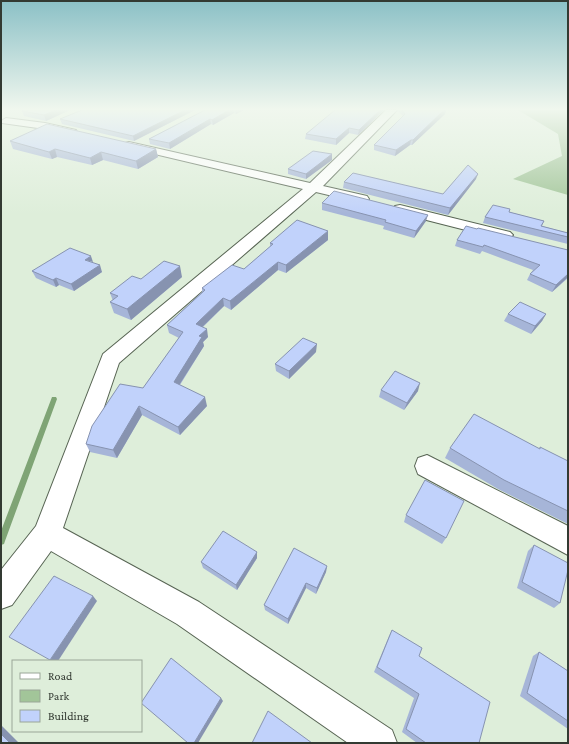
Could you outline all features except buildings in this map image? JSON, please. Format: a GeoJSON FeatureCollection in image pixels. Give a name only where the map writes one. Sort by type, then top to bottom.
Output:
{"type":"FeatureCollection","features":[{"type":"Feature","properties":{"kind":"street"},"geometry":{"type":"LineString","coordinates":[[130,145],[314,187],[522,239]]}},
{"type":"Feature","properties":{"kind":"street"},"geometry":{"type":"LineString","coordinates":[[1,594],[47,534],[110,359],[314,187],[357,145]]}},
{"type":"Feature","properties":{"kind":"street"},"geometry":{"type":"LineString","coordinates":[[427,466],[568,540]]}},
{"type":"Feature","properties":{"kind":"street"},"geometry":{"type":"LineString","coordinates":[[47,534],[188,613],[380,743]]}},
{"type":"Feature","properties":{"kind":"green space"},"geometry":{"type":"Polygon","coordinates":[[[560,145],[568,145],[568,195],[513,179],[562,156],[560,145]]]}},
{"type":"Feature","properties":{"kind":"waterway"},"geometry":{"type":"LineString","coordinates":[[1,541],[54,399]]}}]}
